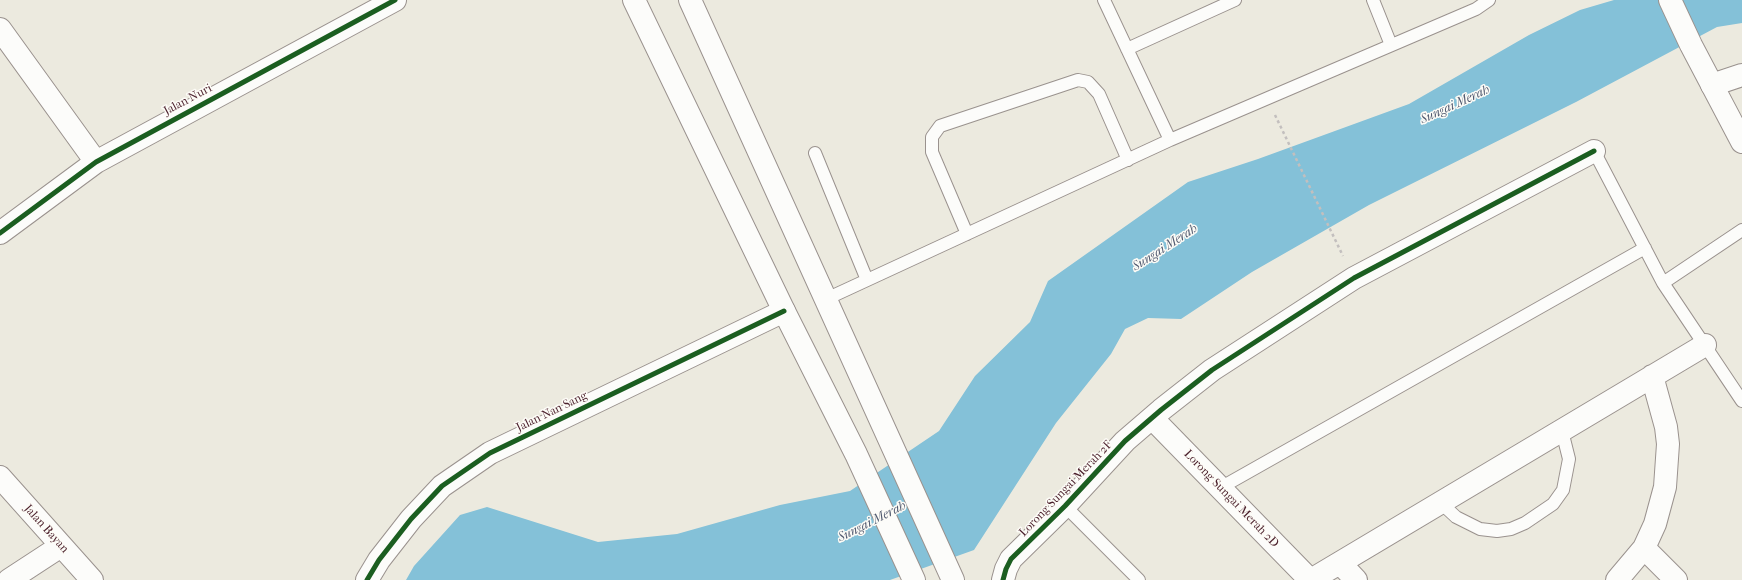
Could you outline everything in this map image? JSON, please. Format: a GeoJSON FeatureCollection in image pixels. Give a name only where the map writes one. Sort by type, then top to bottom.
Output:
{"type":"FeatureCollection","features":[{"type":"Feature","properties":{"kind":"street","name":"Jalan Nuri"},"geometry":{"type":"LineString","coordinates":[[0,233],[96,162],[395,0]]}},
{"type":"Feature","properties":{"kind":"street"},"geometry":{"type":"LineString","coordinates":[[634,0],[784,310],[856,454],[914,580]]}},
{"type":"Feature","properties":{"kind":"street"},"geometry":{"type":"LineString","coordinates":[[690,0],[824,300],[951,577]]}},
{"type":"Feature","properties":{"kind":"street"},"geometry":{"type":"LineString","coordinates":[[1670,0],[1691,46],[1742,142]]}},
{"type":"Feature","properties":{"kind":"street"},"geometry":{"type":"LineString","coordinates":[[0,29],[96,162]]}},
{"type":"Feature","properties":{"kind":"street"},"geometry":{"type":"LineString","coordinates":[[1712,84],[1742,75]]}},
{"type":"Feature","properties":{"kind":"street","name":"Lorong Sungai Merah 2F"},"geometry":{"type":"LineString","coordinates":[[1003,580],[1011,559],[1065,506],[1126,442],[1152,418],[1212,370],[1354,278],[1594,151]]}},
{"type":"Feature","properties":{"kind":"street","name":"Jalan Nan Sang"},"geometry":{"type":"LineString","coordinates":[[367,580],[379,560],[406,525],[442,486],[490,453],[784,310]]}},
{"type":"Feature","properties":{"kind":"street"},"geometry":{"type":"LineString","coordinates":[[1311,580],[1705,345]]}},
{"type":"Feature","properties":{"kind":"street"},"geometry":{"type":"LineString","coordinates":[[1617,580],[1644,548],[1655,524],[1664,487],[1668,444],[1666,427],[1652,376]]}},
{"type":"Feature","properties":{"kind":"street","name":"Lorong Sungai Merah 2D"},"geometry":{"type":"LineString","coordinates":[[1152,418],[1311,580]]}},
{"type":"Feature","properties":{"kind":"street","name":"Jalan Bayan"},"geometry":{"type":"LineString","coordinates":[[0,477],[92,580]]}},
{"type":"Feature","properties":{"kind":"street"},"geometry":{"type":"LineString","coordinates":[[9,580],[61,546]]}},
{"type":"Feature","properties":{"kind":"street"},"geometry":{"type":"LineString","coordinates":[[1644,548],[1676,580]]}},
{"type":"Feature","properties":{"kind":"street"},"geometry":{"type":"LineString","coordinates":[[1340,563],[1356,580]]}},
{"type":"Feature","properties":{"kind":"lane"},"geometry":{"type":"LineString","coordinates":[[1104,0],[1170,140]]}},
{"type":"Feature","properties":{"kind":"lane"},"geometry":{"type":"LineString","coordinates":[[1127,49],[1235,0]]}},
{"type":"Feature","properties":{"kind":"lane"},"geometry":{"type":"LineString","coordinates":[[1373,0],[1391,45]]}},
{"type":"Feature","properties":{"kind":"lane"},"geometry":{"type":"LineString","coordinates":[[824,300],[1170,140],[1476,9],[1489,0]]}},
{"type":"Feature","properties":{"kind":"lane"},"geometry":{"type":"LineString","coordinates":[[967,234],[932,152],[932,137],[940,126],[1078,80],[1088,82],[1099,94],[1128,160]]}},
{"type":"Feature","properties":{"kind":"lane"},"geometry":{"type":"LineString","coordinates":[[1594,151],[1663,283],[1742,402]]}},
{"type":"Feature","properties":{"kind":"lane"},"geometry":{"type":"LineString","coordinates":[[815,153],[866,280]]}},
{"type":"Feature","properties":{"kind":"lane"},"geometry":{"type":"LineString","coordinates":[[1663,283],[1742,230]]}},
{"type":"Feature","properties":{"kind":"lane"},"geometry":{"type":"LineString","coordinates":[[1220,488],[1645,248]]}},
{"type":"Feature","properties":{"kind":"lane"},"geometry":{"type":"LineString","coordinates":[[1441,503],[1456,517],[1480,529],[1497,531],[1511,529],[1526,523],[1552,504],[1563,490],[1569,459],[1562,431]]}},
{"type":"Feature","properties":{"kind":"lane"},"geometry":{"type":"LineString","coordinates":[[1065,506],[1139,580]]}},
{"type":"Feature","properties":{"kind":"path"},"geometry":{"type":"LineString","coordinates":[[1267,98],[1354,278]]}},
{"type":"Feature","properties":{"kind":"water","name":"Sungai Merah"},"geometry":{"type":"Polygon","coordinates":[[[1614,0],[1742,0],[1742,23],[1717,27],[1576,102],[1369,205],[1252,272],[1181,319],[1148,318],[1125,329],[1111,354],[1056,423],[974,550],[890,580],[406,580],[414,566],[460,515],[487,507],[598,542],[677,534],[780,505],[850,491],[939,431],[975,376],[1030,322],[1048,281],[1188,182],[1258,159],[1409,104],[1529,35],[1580,10],[1614,0]]]}},
{"type":"Feature","properties":{"kind":"cycle path"},"geometry":{"type":"LineString","coordinates":[[0,233],[96,162],[395,0]]}},
{"type":"Feature","properties":{"kind":"cycle path"},"geometry":{"type":"LineString","coordinates":[[1003,580],[1011,559],[1065,506],[1125,441],[1161,410],[1212,370],[1354,278],[1594,151]]}},
{"type":"Feature","properties":{"kind":"cycle path"},"geometry":{"type":"LineString","coordinates":[[367,580],[379,560],[411,519],[442,486],[490,453],[784,311]]}}]}
